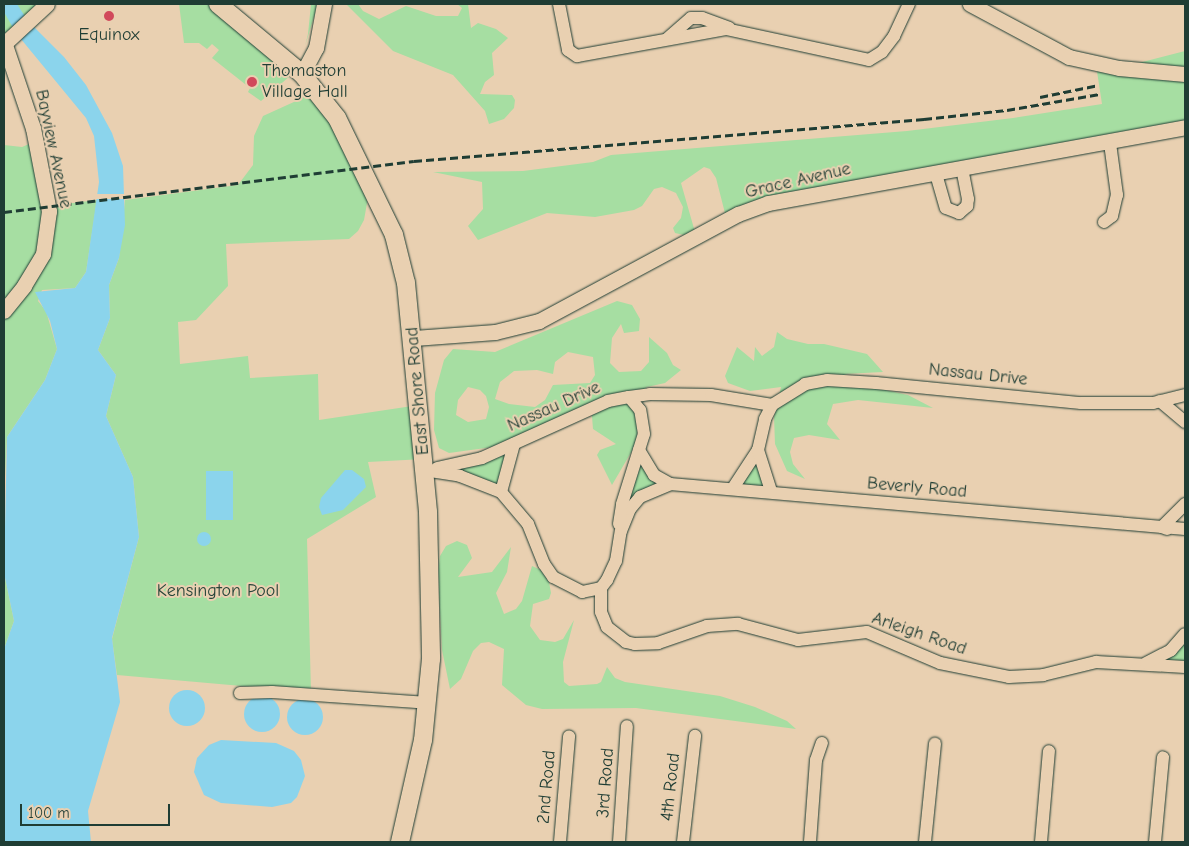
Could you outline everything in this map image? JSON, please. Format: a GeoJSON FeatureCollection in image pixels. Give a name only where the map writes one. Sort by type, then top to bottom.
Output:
{"type":"FeatureCollection","features":[{"type":"Feature","properties":{"kind":"main road","name":"East Shore Road"},"geometry":{"type":"LineString","coordinates":[[218,4],[302,74],[337,118],[394,235],[406,283],[414,338],[424,470],[431,650],[424,740],[400,842]]}},
{"type":"Feature","properties":{"kind":"street","name":"Bayview Avenue"},"geometry":{"type":"LineString","coordinates":[[4,311],[24,286],[43,254],[49,211],[33,128],[8,39],[47,4]]}},
{"type":"Feature","properties":{"kind":"street"},"geometry":{"type":"LineString","coordinates":[[302,74],[316,48],[324,4]]}},
{"type":"Feature","properties":{"kind":"street"},"geometry":{"type":"LineString","coordinates":[[559,4],[568,48],[572,54],[579,56],[668,38],[734,30],[869,60],[882,52],[890,41],[909,4]]}},
{"type":"Feature","properties":{"kind":"street"},"geometry":{"type":"LineString","coordinates":[[970,4],[1069,57],[1119,68],[1185,74]]}},
{"type":"Feature","properties":{"kind":"street","name":"Grace Avenue"},"geometry":{"type":"LineString","coordinates":[[414,338],[495,332],[539,321],[738,214],[768,203],[1110,143],[1185,127]]}},
{"type":"Feature","properties":{"kind":"street"},"geometry":{"type":"LineString","coordinates":[[1104,222],[1112,216],[1117,195],[1110,143]]}},
{"type":"Feature","properties":{"kind":"street"},"geometry":{"type":"LineString","coordinates":[[936,174],[946,208],[959,213],[967,206],[968,199],[962,169]]}},
{"type":"Feature","properties":{"kind":"street","name":"Nassau Drive"},"geometry":{"type":"LineString","coordinates":[[424,470],[472,461],[514,444],[608,400],[628,396],[650,394],[710,396],[772,404],[805,384],[827,380],[1081,403],[1160,401],[1185,395]]}},
{"type":"Feature","properties":{"kind":"street"},"geometry":{"type":"LineString","coordinates":[[601,612],[593,590],[617,554],[622,504],[644,434],[642,418],[628,396]]}},
{"type":"Feature","properties":{"kind":"street"},"geometry":{"type":"LineString","coordinates":[[1160,401],[1185,422]]}},
{"type":"Feature","properties":{"kind":"street"},"geometry":{"type":"LineString","coordinates":[[733,488],[758,450],[765,419],[772,404]]}},
{"type":"Feature","properties":{"kind":"street"},"geometry":{"type":"LineString","coordinates":[[501,492],[514,444]]}},
{"type":"Feature","properties":{"kind":"street"},"geometry":{"type":"LineString","coordinates":[[639,450],[654,476],[670,484]]}},
{"type":"Feature","properties":{"kind":"street"},"geometry":{"type":"LineString","coordinates":[[758,450],[771,491]]}},
{"type":"Feature","properties":{"kind":"street","name":"Arleigh Road"},"geometry":{"type":"LineString","coordinates":[[424,470],[460,476],[501,492],[528,524],[544,564],[553,577],[593,590],[611,632],[634,644],[658,643],[707,626],[738,624],[798,640],[852,631],[867,632],[940,663],[1009,677],[1043,675],[1096,662],[1146,663],[1185,667]]}},
{"type":"Feature","properties":{"kind":"street","name":"Beverly Road"},"geometry":{"type":"LineString","coordinates":[[617,554],[630,509],[646,493],[670,484],[771,491],[1185,529]]}},
{"type":"Feature","properties":{"kind":"street"},"geometry":{"type":"LineString","coordinates":[[1185,504],[1162,527],[1185,536]]}},
{"type":"Feature","properties":{"kind":"street"},"geometry":{"type":"LineString","coordinates":[[1146,663],[1171,650],[1185,634]]}},
{"type":"Feature","properties":{"kind":"street"},"geometry":{"type":"LineString","coordinates":[[240,693],[272,692],[428,703]]}},
{"type":"Feature","properties":{"kind":"street","name":"3rd Road"},"geometry":{"type":"LineString","coordinates":[[619,842],[627,726]]}},
{"type":"Feature","properties":{"kind":"street","name":"2nd Road"},"geometry":{"type":"LineString","coordinates":[[560,842],[569,736]]}},
{"type":"Feature","properties":{"kind":"street","name":"4th Road"},"geometry":{"type":"LineString","coordinates":[[683,842],[694,736]]}},
{"type":"Feature","properties":{"kind":"street"},"geometry":{"type":"LineString","coordinates":[[810,842],[816,760],[822,743]]}},
{"type":"Feature","properties":{"kind":"street"},"geometry":{"type":"LineString","coordinates":[[925,842],[935,744]]}},
{"type":"Feature","properties":{"kind":"street"},"geometry":{"type":"LineString","coordinates":[[1040,842],[1049,751]]}},
{"type":"Feature","properties":{"kind":"street"},"geometry":{"type":"LineString","coordinates":[[1155,842],[1164,757]]}},
{"type":"Feature","properties":{"kind":"green space"},"geometry":{"type":"Polygon","coordinates":[[[4,4],[46,4],[4,42],[4,4]]]}},
{"type":"Feature","properties":{"kind":"green space"},"geometry":{"type":"Polygon","coordinates":[[[179,4],[218,4],[297,70],[261,101],[248,92],[250,88],[212,58],[219,50],[212,44],[207,49],[199,43],[184,43],[179,4]]]}},
{"type":"Feature","properties":{"kind":"green space"},"geometry":{"type":"Polygon","coordinates":[[[311,4],[318,4],[305,46],[308,34],[311,4]]]}},
{"type":"Feature","properties":{"kind":"green space"},"geometry":{"type":"Polygon","coordinates":[[[346,4],[358,4],[363,11],[379,19],[406,6],[436,16],[458,16],[462,8],[457,4],[468,4],[471,28],[478,23],[496,29],[508,38],[492,53],[494,75],[485,82],[480,94],[512,95],[515,100],[514,108],[504,119],[489,124],[485,111],[453,75],[393,51],[346,4]]]}},
{"type":"Feature","properties":{"kind":"green space"},"geometry":{"type":"Polygon","coordinates":[[[1185,51],[1185,127],[862,185],[727,221],[716,178],[710,169],[704,167],[681,183],[695,232],[684,235],[675,233],[673,228],[681,218],[683,207],[676,193],[662,187],[654,189],[642,206],[634,210],[595,217],[547,213],[478,240],[468,226],[483,209],[482,182],[433,172],[523,171],[593,162],[611,155],[907,131],[1013,118],[1102,104],[1096,65],[1119,68],[1185,51]]]}},
{"type":"Feature","properties":{"kind":"green space","name":"Kensington Pool"},"geometry":{"type":"Polygon","coordinates":[[[306,78],[369,192],[364,220],[358,231],[349,239],[226,244],[228,286],[196,320],[178,322],[180,364],[248,356],[250,378],[318,374],[319,420],[419,405],[424,459],[368,462],[376,497],[307,539],[311,692],[117,675],[112,639],[139,537],[133,477],[106,416],[116,375],[98,350],[110,318],[109,285],[119,258],[125,200],[238,185],[253,165],[254,136],[263,116],[296,101],[306,78]]]}},
{"type":"Feature","properties":{"kind":"green space"},"geometry":{"type":"Polygon","coordinates":[[[36,141],[49,206],[97,200],[86,272],[75,288],[42,290],[38,301],[46,311],[57,349],[45,380],[7,437],[4,497],[4,145],[22,147],[36,141]]]}},
{"type":"Feature","properties":{"kind":"green space"},"geometry":{"type":"Polygon","coordinates":[[[617,301],[632,305],[640,319],[639,331],[624,333],[621,324],[612,338],[610,363],[619,372],[641,371],[649,362],[649,337],[667,353],[673,365],[681,370],[665,383],[647,387],[629,401],[640,417],[636,444],[612,485],[597,455],[600,450],[616,444],[593,429],[591,404],[493,447],[449,453],[439,448],[434,430],[435,393],[444,360],[453,349],[495,352],[617,301]],[[568,352],[555,362],[553,374],[537,370],[514,371],[500,382],[495,399],[509,404],[535,407],[545,400],[553,385],[590,383],[595,375],[593,357],[568,352]],[[468,387],[458,400],[456,415],[468,422],[486,419],[489,407],[486,396],[480,390],[468,387]]]}},
{"type":"Feature","properties":{"kind":"green space"},"geometry":{"type":"Polygon","coordinates":[[[777,332],[787,339],[808,344],[824,344],[867,354],[883,372],[844,374],[876,388],[908,395],[933,408],[858,400],[833,404],[827,424],[840,440],[809,435],[794,438],[790,452],[793,464],[805,479],[787,471],[775,444],[774,417],[781,387],[750,391],[728,383],[725,376],[737,347],[754,361],[755,347],[762,356],[774,347],[777,332]]]}},
{"type":"Feature","properties":{"kind":"green space"},"geometry":{"type":"Polygon","coordinates":[[[514,444],[501,492],[454,466],[514,444]]]}},
{"type":"Feature","properties":{"kind":"green space"},"geometry":{"type":"Polygon","coordinates":[[[639,450],[670,484],[654,489],[618,529],[639,450]]]}},
{"type":"Feature","properties":{"kind":"green space"},"geometry":{"type":"Polygon","coordinates":[[[758,450],[771,491],[733,488],[758,450]]]}},
{"type":"Feature","properties":{"kind":"green space"},"geometry":{"type":"Polygon","coordinates":[[[457,541],[467,545],[472,558],[458,577],[492,572],[511,547],[507,572],[496,593],[504,614],[516,609],[522,601],[532,566],[541,570],[549,582],[551,593],[549,599],[533,604],[530,626],[540,640],[555,642],[563,639],[574,620],[563,662],[564,682],[569,686],[601,682],[607,667],[615,678],[625,682],[720,696],[755,707],[787,721],[796,729],[636,708],[542,709],[526,705],[502,685],[504,649],[489,642],[481,643],[473,651],[461,679],[450,689],[442,650],[438,574],[440,556],[446,546],[457,541]]]}},
{"type":"Feature","properties":{"kind":"green space"},"geometry":{"type":"Polygon","coordinates":[[[4,573],[14,621],[4,649],[4,573]]]}},
{"type":"Feature","properties":{"kind":"green space"},"geometry":{"type":"Polygon","coordinates":[[[1185,634],[1185,667],[1146,663],[1185,634]]]}},
{"type":"Feature","properties":{"kind":"water"},"geometry":{"type":"Polygon","coordinates":[[[4,4],[17,4],[28,21],[64,57],[86,85],[112,133],[123,166],[125,225],[119,258],[109,285],[110,318],[98,350],[116,375],[106,416],[133,477],[139,537],[112,638],[120,702],[88,811],[91,842],[4,842],[4,649],[14,621],[4,573],[7,437],[45,380],[57,349],[50,321],[35,292],[75,288],[86,272],[99,182],[94,136],[86,118],[16,33],[4,12],[4,4]]]}},
{"type":"Feature","properties":{"kind":"water"},"geometry":{"type":"Polygon","coordinates":[[[345,470],[352,470],[364,479],[366,487],[343,510],[322,515],[319,507],[321,498],[345,470]]]}},
{"type":"Feature","properties":{"kind":"water"},"geometry":{"type":"Polygon","coordinates":[[[206,471],[233,471],[233,520],[206,520],[206,471]]]}},
{"type":"Feature","properties":{"kind":"water"},"geometry":{"type":"Polygon","coordinates":[[[201,532],[207,532],[211,539],[207,546],[201,546],[197,542],[197,536],[201,532]]]}},
{"type":"Feature","properties":{"kind":"water"},"geometry":{"type":"Polygon","coordinates":[[[187,690],[194,691],[200,695],[204,701],[204,715],[200,721],[194,725],[187,726],[180,725],[174,721],[170,715],[169,708],[170,701],[174,695],[180,691],[187,690]]]}},
{"type":"Feature","properties":{"kind":"water"},"geometry":{"type":"Polygon","coordinates":[[[262,696],[275,701],[280,714],[275,727],[262,732],[249,727],[244,714],[249,701],[262,696]]]}},
{"type":"Feature","properties":{"kind":"water"},"geometry":{"type":"Polygon","coordinates":[[[305,699],[312,700],[318,704],[322,710],[322,724],[318,730],[312,734],[305,735],[298,734],[292,730],[288,724],[287,717],[288,710],[292,704],[298,700],[305,699]]]}},
{"type":"Feature","properties":{"kind":"water"},"geometry":{"type":"Polygon","coordinates":[[[221,740],[276,743],[294,751],[301,760],[305,776],[297,797],[291,803],[272,807],[221,803],[204,795],[194,772],[197,758],[209,745],[221,740]]]}},
{"type":"Feature","properties":{"kind":"pier"},"geometry":{"type":"Polygon","coordinates":[[[94,194],[128,194],[128,199],[94,199],[94,194]]]}},
{"type":"Feature","properties":{"kind":"railway"},"geometry":{"type":"LineString","coordinates":[[1040,97],[1099,85]]}},
{"type":"Feature","properties":{"kind":"railway"},"geometry":{"type":"LineString","coordinates":[[4,212],[414,161],[924,119],[1007,110],[1100,94]]}},
{"type":"Feature","properties":{"kind":"place","name":"Equinox"},"geometry":{"type":"Point","coordinates":[109,16]}},
{"type":"Feature","properties":{"kind":"place","name":"Thomaston Village Hall"},"geometry":{"type":"Point","coordinates":[252,82]}}]}
